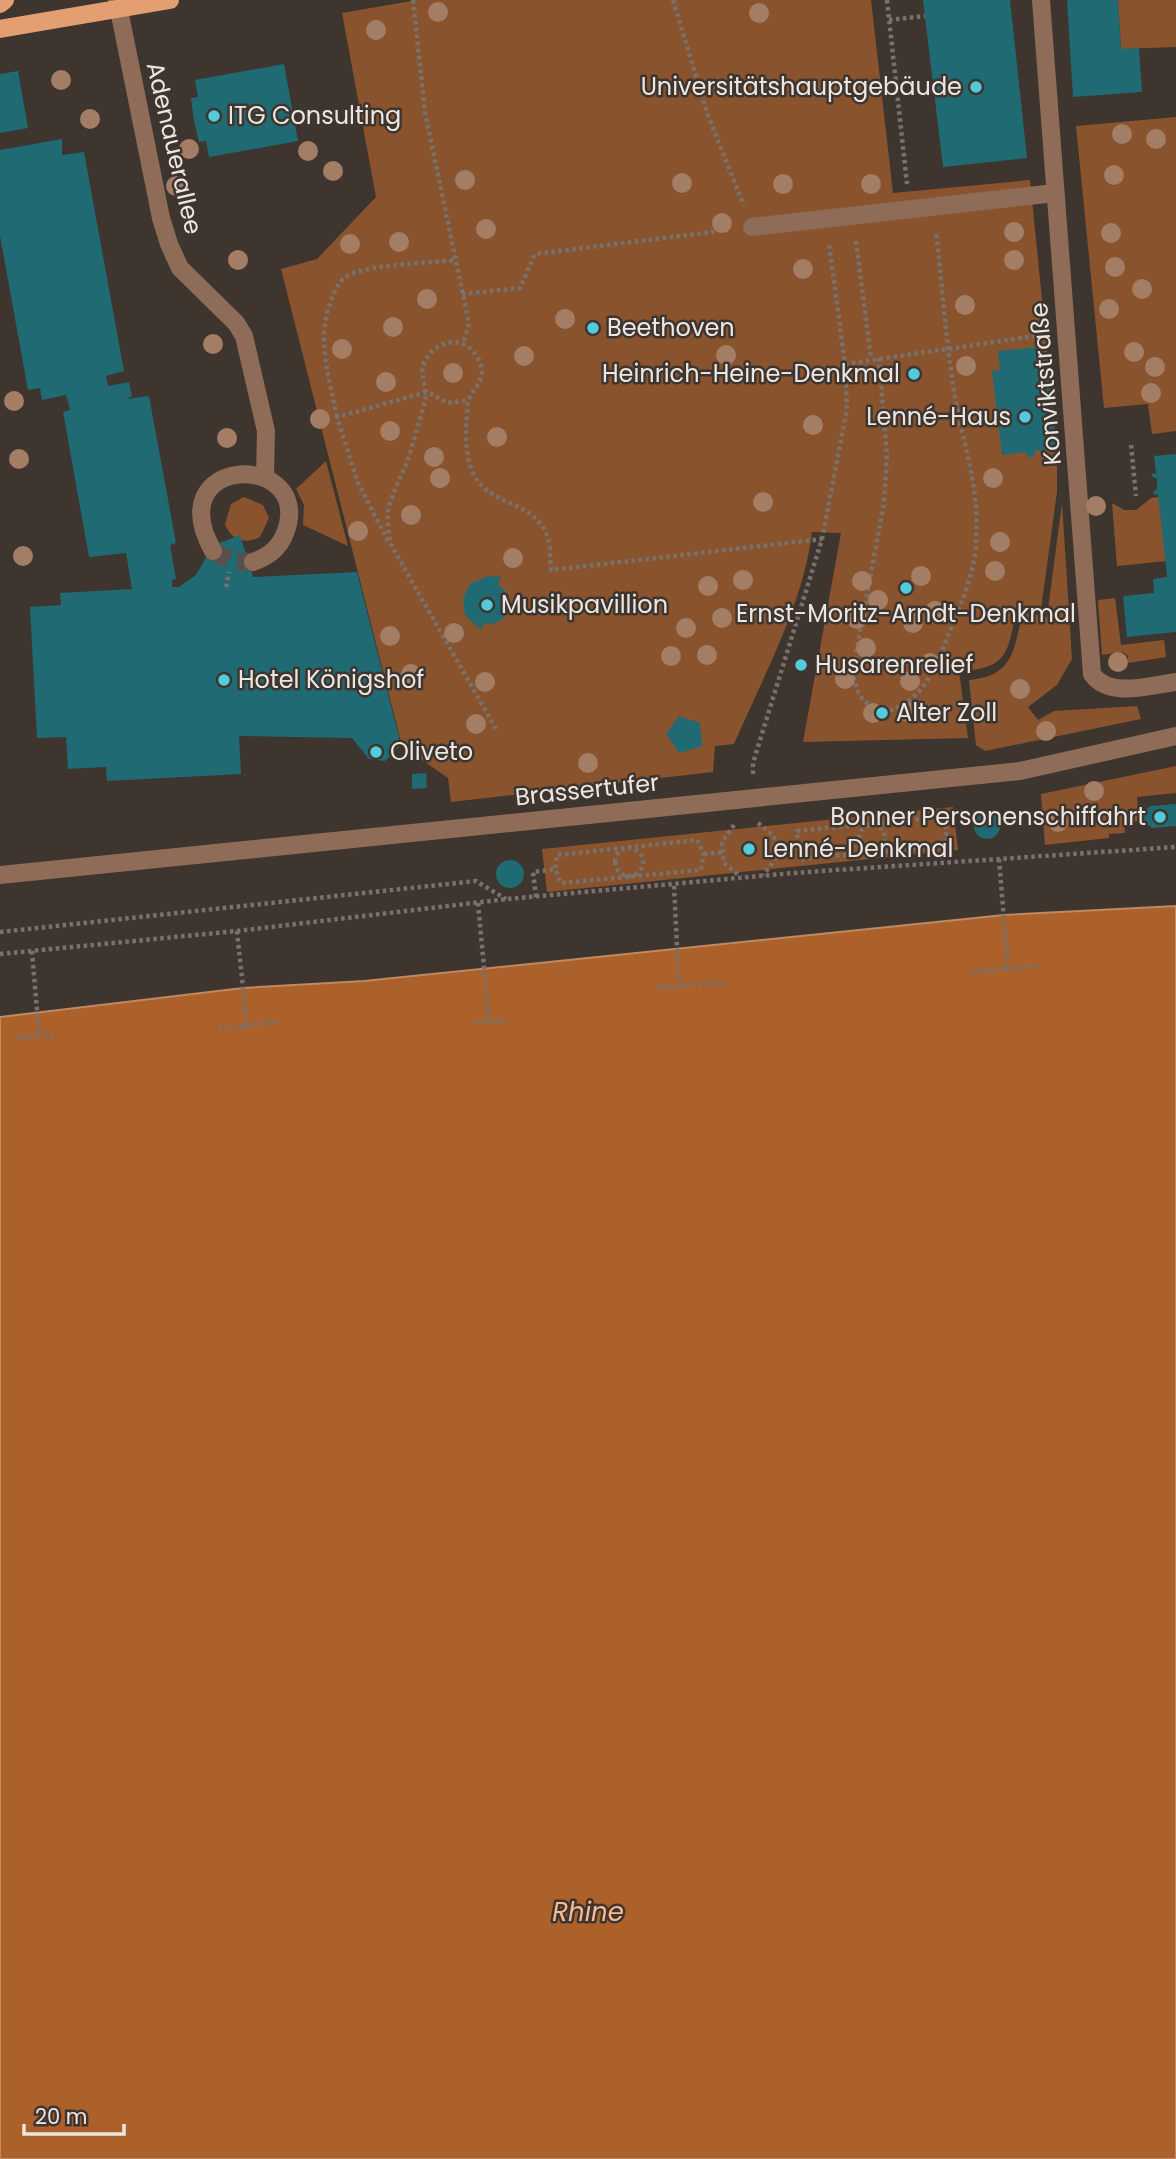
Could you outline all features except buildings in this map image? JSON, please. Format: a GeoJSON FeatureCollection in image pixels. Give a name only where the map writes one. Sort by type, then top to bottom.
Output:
{"type":"FeatureCollection","features":[{"type":"Feature","properties":{"kind":"main road"},"geometry":{"type":"LineString","coordinates":[[0,4],[5,0]]}},
{"type":"Feature","properties":{"kind":"main road"},"geometry":{"type":"LineString","coordinates":[[0,29],[118,5],[170,0]]}},
{"type":"Feature","properties":{"kind":"street","name":"Konviktstraße"},"geometry":{"type":"LineString","coordinates":[[1041,0],[1093,674],[1097,681],[1115,689],[1176,682]]}},
{"type":"Feature","properties":{"kind":"street","name":"Adenauerallee"},"geometry":{"type":"LineString","coordinates":[[118,5],[160,218],[180,268],[236,323],[244,336],[266,431],[265,478]]}},
{"type":"Feature","properties":{"kind":"street"},"geometry":{"type":"LineString","coordinates":[[752,227],[1055,193]]}},
{"type":"Feature","properties":{"kind":"street"},"geometry":{"type":"LineString","coordinates":[[213,551],[200,517],[203,500],[211,487],[224,478],[239,473],[265,478],[278,487],[290,516],[285,538],[253,562]]}},
{"type":"Feature","properties":{"kind":"street","name":"Brassertufer"},"geometry":{"type":"LineString","coordinates":[[0,875],[1020,771],[1176,736]]}},
{"type":"Feature","properties":{"kind":"path"},"geometry":{"type":"LineString","coordinates":[[413,0],[425,112],[469,324],[463,344]]}},
{"type":"Feature","properties":{"kind":"path"},"geometry":{"type":"LineString","coordinates":[[462,294],[520,288],[536,254],[752,227],[707,113],[673,0]]}},
{"type":"Feature","properties":{"kind":"path"},"geometry":{"type":"LineString","coordinates":[[887,0],[910,210]]}},
{"type":"Feature","properties":{"kind":"path"},"geometry":{"type":"LineString","coordinates":[[889,20],[925,16]]}},
{"type":"Feature","properties":{"kind":"path"},"geometry":{"type":"LineString","coordinates":[[879,358],[887,455],[884,503],[853,669],[855,690],[865,704],[882,713],[898,709],[927,682],[971,575],[977,506],[972,462],[957,408],[934,207]]}},
{"type":"Feature","properties":{"kind":"path"},"geometry":{"type":"LineString","coordinates":[[853,217],[871,359]]}},
{"type":"Feature","properties":{"kind":"path"},"geometry":{"type":"LineString","coordinates":[[752,798],[753,763],[822,539],[847,409],[845,364],[826,220]]}},
{"type":"Feature","properties":{"kind":"path"},"geometry":{"type":"LineString","coordinates":[[456,260],[358,272],[341,280],[326,313],[323,346],[337,417],[358,483],[496,729]]}},
{"type":"Feature","properties":{"kind":"path"},"geometry":{"type":"LineString","coordinates":[[845,364],[949,346],[1067,331]]}},
{"type":"Feature","properties":{"kind":"path"},"geometry":{"type":"LineString","coordinates":[[390,543],[388,509],[408,459],[427,392],[421,375],[427,357],[443,343],[463,344],[475,353],[481,375],[478,388],[468,400],[465,440],[473,472],[487,491],[526,511],[544,526],[550,545],[551,570],[822,539]]}},
{"type":"Feature","properties":{"kind":"path"},"geometry":{"type":"LineString","coordinates":[[337,417],[427,392],[448,403],[468,400]]}},
{"type":"Feature","properties":{"kind":"path"},"geometry":{"type":"LineString","coordinates":[[1131,445],[1136,496]]}},
{"type":"Feature","properties":{"kind":"path"},"geometry":{"type":"LineString","coordinates":[[940,817],[947,829],[944,846],[801,859],[798,844],[797,831],[940,817]]}},
{"type":"Feature","properties":{"kind":"path"},"geometry":{"type":"LineString","coordinates":[[745,822],[735,823],[722,842],[724,863],[740,877],[753,877],[763,875],[776,858],[775,836],[755,821]]}},
{"type":"Feature","properties":{"kind":"path"},"geometry":{"type":"LineString","coordinates":[[869,824],[877,825],[886,835],[884,843],[874,852],[858,841],[860,831],[869,824]]}},
{"type":"Feature","properties":{"kind":"path"},"geometry":{"type":"LineString","coordinates":[[697,840],[704,854],[701,870],[561,883],[555,869],[557,855],[628,847],[697,840]]}},
{"type":"Feature","properties":{"kind":"path"},"geometry":{"type":"LineString","coordinates":[[776,846],[798,844]]}},
{"type":"Feature","properties":{"kind":"path"},"geometry":{"type":"LineString","coordinates":[[628,847],[639,853],[643,860],[641,867],[631,876]]}},
{"type":"Feature","properties":{"kind":"path"},"geometry":{"type":"LineString","coordinates":[[628,847],[620,851],[614,863],[624,874],[631,876]]}},
{"type":"Feature","properties":{"kind":"path"},"geometry":{"type":"LineString","coordinates":[[0,954],[237,931],[507,899],[753,877],[1176,847]]}},
{"type":"Feature","properties":{"kind":"path"},"geometry":{"type":"LineString","coordinates":[[704,854],[723,852]]}},
{"type":"Feature","properties":{"kind":"path"},"geometry":{"type":"LineString","coordinates":[[999,859],[1008,969]]}},
{"type":"Feature","properties":{"kind":"path"},"geometry":{"type":"LineString","coordinates":[[536,897],[533,872],[555,869]]}},
{"type":"Feature","properties":{"kind":"path"},"geometry":{"type":"LineString","coordinates":[[0,932],[476,881],[507,899]]}},
{"type":"Feature","properties":{"kind":"path"},"geometry":{"type":"LineString","coordinates":[[674,886],[679,986]]}},
{"type":"Feature","properties":{"kind":"path"},"geometry":{"type":"LineString","coordinates":[[478,903],[489,1021]]}},
{"type":"Feature","properties":{"kind":"path"},"geometry":{"type":"LineString","coordinates":[[237,931],[247,1025]]}},
{"type":"Feature","properties":{"kind":"path"},"geometry":{"type":"LineString","coordinates":[[32,951],[38,1035]]}},
{"type":"Feature","properties":{"kind":"path"},"geometry":{"type":"LineString","coordinates":[[970,972],[1037,967]]}},
{"type":"Feature","properties":{"kind":"path"},"geometry":{"type":"LineString","coordinates":[[656,988],[727,982]]}},
{"type":"Feature","properties":{"kind":"path"},"geometry":{"type":"LineString","coordinates":[[474,1023],[510,1020]]}},
{"type":"Feature","properties":{"kind":"path"},"geometry":{"type":"LineString","coordinates":[[219,1029],[279,1022]]}},
{"type":"Feature","properties":{"kind":"path"},"geometry":{"type":"LineString","coordinates":[[16,1037],[54,1035]]}},
{"type":"Feature","properties":{"kind":"shaded area"},"geometry":{"type":"Polygon","coordinates":[[[417,0],[871,0],[893,193],[1030,180],[1057,448],[1057,492],[1041,609],[1018,605],[1008,645],[998,661],[989,666],[959,671],[968,738],[803,742],[841,533],[812,532],[800,586],[780,640],[734,744],[715,746],[713,772],[451,802],[448,778],[402,746],[281,269],[317,259],[376,197],[342,13],[417,0]]]}},
{"type":"Feature","properties":{"kind":"shaded area"},"geometry":{"type":"Polygon","coordinates":[[[1118,0],[1176,0],[1176,47],[1121,49],[1118,0]]]}},
{"type":"Feature","properties":{"kind":"shaded area"},"geometry":{"type":"Polygon","coordinates":[[[1176,117],[1176,431],[1152,434],[1148,404],[1104,408],[1076,126],[1176,117]]]}},
{"type":"Feature","properties":{"kind":"shaded area"},"geometry":{"type":"Polygon","coordinates":[[[326,461],[348,546],[303,525],[304,505],[296,489],[326,461]]]}},
{"type":"Feature","properties":{"kind":"shaded area"},"geometry":{"type":"Polygon","coordinates":[[[244,497],[263,505],[269,518],[260,537],[249,541],[239,540],[225,524],[231,504],[244,497]]]}},
{"type":"Feature","properties":{"kind":"shaded area"},"geometry":{"type":"Polygon","coordinates":[[[1159,497],[1166,561],[1117,566],[1112,503],[1124,510],[1136,510],[1151,498],[1159,497]]]}},
{"type":"Feature","properties":{"kind":"shaded area"},"geometry":{"type":"Polygon","coordinates":[[[1062,503],[1072,659],[1057,685],[1028,707],[1038,720],[1054,711],[1137,706],[1141,719],[985,751],[976,745],[969,680],[995,673],[1004,667],[1014,649],[1023,612],[1047,617],[1062,503]]]}},
{"type":"Feature","properties":{"kind":"shaded area"},"geometry":{"type":"Polygon","coordinates":[[[1115,598],[1121,645],[1164,640],[1166,657],[1128,663],[1128,656],[1123,652],[1102,655],[1098,600],[1115,598]]]}},
{"type":"Feature","properties":{"kind":"shaded area"},"geometry":{"type":"Polygon","coordinates":[[[1176,766],[1176,793],[1137,797],[1139,821],[1124,823],[1125,833],[1109,834],[1109,838],[1045,845],[1041,794],[1176,766]]]}},
{"type":"Feature","properties":{"kind":"shaded area"},"geometry":{"type":"Polygon","coordinates":[[[953,807],[958,850],[547,892],[542,849],[953,807]]]}},
{"type":"Feature","properties":{"kind":"water","name":"Rhine"},"geometry":{"type":"Polygon","coordinates":[[[1176,906],[1176,2159],[0,2159],[0,1017],[243,988],[364,981],[1004,915],[1176,906]]]}},
{"type":"Feature","properties":{"kind":"tunnel"},"geometry":{"type":"LineString","coordinates":[[213,551],[231,561],[253,562]]}},
{"type":"Feature","properties":{"kind":"place","name":"Universitätshauptgebäude"},"geometry":{"type":"Point","coordinates":[976,87]}},
{"type":"Feature","properties":{"kind":"place","name":"ITG Consulting"},"geometry":{"type":"Point","coordinates":[214,116]}},
{"type":"Feature","properties":{"kind":"place","name":"Beethoven"},"geometry":{"type":"Point","coordinates":[593,328]}},
{"type":"Feature","properties":{"kind":"place","name":"Heinrich-Heine-Denkmal"},"geometry":{"type":"Point","coordinates":[914,374]}},
{"type":"Feature","properties":{"kind":"place","name":"Lenné-Haus"},"geometry":{"type":"Point","coordinates":[1025,417]}},
{"type":"Feature","properties":{"kind":"place","name":"Ernst-Moritz-Arndt-Denkmal"},"geometry":{"type":"Point","coordinates":[906,588]}},
{"type":"Feature","properties":{"kind":"place","name":"Musikpavillion"},"geometry":{"type":"Point","coordinates":[487,605]}},
{"type":"Feature","properties":{"kind":"place","name":"Husarenrelief"},"geometry":{"type":"Point","coordinates":[801,665]}},
{"type":"Feature","properties":{"kind":"place","name":"Hotel Königshof"},"geometry":{"type":"Point","coordinates":[224,680]}},
{"type":"Feature","properties":{"kind":"place","name":"Alter Zoll"},"geometry":{"type":"Point","coordinates":[882,713]}},
{"type":"Feature","properties":{"kind":"place","name":"Oliveto"},"geometry":{"type":"Point","coordinates":[376,752]}},
{"type":"Feature","properties":{"kind":"place","name":"Bonner Personenschiffahrt"},"geometry":{"type":"Point","coordinates":[1160,817]}},
{"type":"Feature","properties":{"kind":"place","name":"Lenné-Denkmal"},"geometry":{"type":"Point","coordinates":[749,849]}}]}
